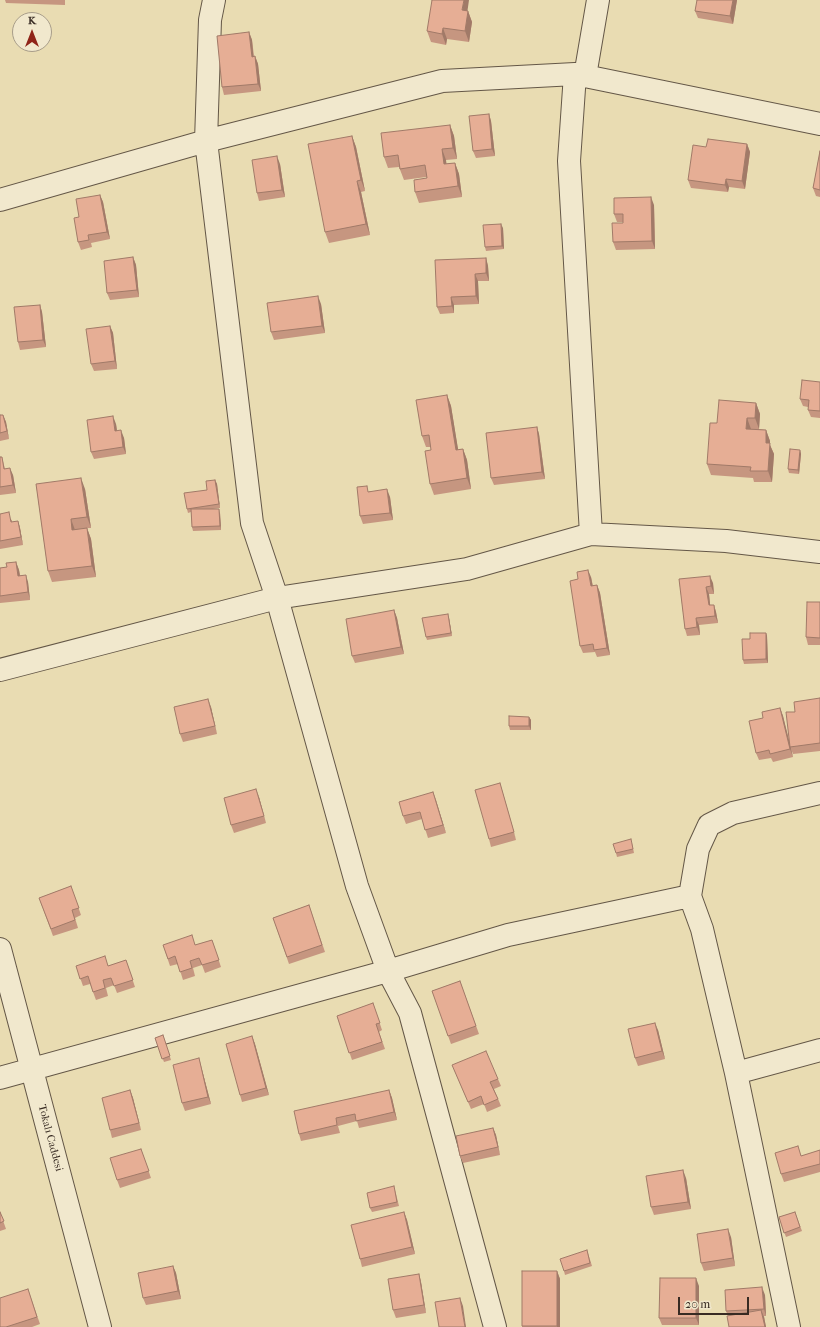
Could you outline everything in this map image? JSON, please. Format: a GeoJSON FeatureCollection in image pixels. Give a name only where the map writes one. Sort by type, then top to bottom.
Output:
{"type":"FeatureCollection","features":[{"type":"Feature","properties":{"kind":"street"},"geometry":{"type":"LineString","coordinates":[[214,0],[210,20],[206,142],[252,523],[277,598],[357,886],[388,971],[410,1013],[495,1327]]}},
{"type":"Feature","properties":{"kind":"street"},"geometry":{"type":"LineString","coordinates":[[591,534],[569,162],[580,75],[598,0]]}},
{"type":"Feature","properties":{"kind":"street"},"geometry":{"type":"LineString","coordinates":[[0,200],[206,142],[442,82],[580,75],[820,124]]}},
{"type":"Feature","properties":{"kind":"street"},"geometry":{"type":"LineString","coordinates":[[0,670],[277,598],[467,569],[591,534],[726,541],[820,552]]}},
{"type":"Feature","properties":{"kind":"street"},"geometry":{"type":"LineString","coordinates":[[789,1327],[736,1073],[702,929],[690,896],[698,849],[710,825],[733,813],[820,793]]}},
{"type":"Feature","properties":{"kind":"street"},"geometry":{"type":"LineString","coordinates":[[0,1078],[388,971],[508,934],[690,896]]}},
{"type":"Feature","properties":{"kind":"street","name":"Tokalı Caddesi"},"geometry":{"type":"LineString","coordinates":[[0,949],[100,1327]]}},
{"type":"Feature","properties":{"kind":"street"},"geometry":{"type":"LineString","coordinates":[[736,1073],[820,1050]]}},
{"type":"Feature","properties":{"kind":"building"},"geometry":{"type":"Polygon","coordinates":[[[432,0],[464,0],[462,10],[468,11],[465,31],[443,28],[442,34],[427,31],[432,0]]]}},
{"type":"Feature","properties":{"kind":"building"},"geometry":{"type":"Polygon","coordinates":[[[697,0],[733,0],[730,16],[695,11],[697,0]]]}},
{"type":"Feature","properties":{"kind":"building"},"geometry":{"type":"Polygon","coordinates":[[[249,32],[252,57],[255,56],[258,84],[222,87],[217,36],[249,32]]]}},
{"type":"Feature","properties":{"kind":"building"},"geometry":{"type":"Polygon","coordinates":[[[489,114],[492,149],[473,151],[469,116],[489,114]]]}},
{"type":"Feature","properties":{"kind":"building"},"geometry":{"type":"Polygon","coordinates":[[[450,125],[453,148],[442,149],[444,164],[455,163],[458,186],[415,192],[414,180],[427,178],[425,165],[400,169],[398,155],[384,157],[381,133],[450,125]]]}},
{"type":"Feature","properties":{"kind":"building"},"geometry":{"type":"Polygon","coordinates":[[[352,136],[361,180],[357,181],[366,224],[325,232],[308,144],[352,136]]]}},
{"type":"Feature","properties":{"kind":"building"},"geometry":{"type":"Polygon","coordinates":[[[708,139],[747,144],[742,181],[726,179],[725,185],[688,180],[693,145],[706,147],[708,139]]]}},
{"type":"Feature","properties":{"kind":"building"},"geometry":{"type":"Polygon","coordinates":[[[820,151],[820,190],[813,188],[820,151]]]}},
{"type":"Feature","properties":{"kind":"building"},"geometry":{"type":"Polygon","coordinates":[[[277,156],[282,190],[257,193],[252,160],[277,156]]]}},
{"type":"Feature","properties":{"kind":"building"},"geometry":{"type":"Polygon","coordinates":[[[100,195],[107,232],[88,235],[89,240],[78,242],[74,218],[79,217],[76,199],[100,195]]]}},
{"type":"Feature","properties":{"kind":"building"},"geometry":{"type":"Polygon","coordinates":[[[651,197],[652,241],[613,242],[612,223],[623,223],[623,214],[614,214],[614,198],[651,197]]]}},
{"type":"Feature","properties":{"kind":"building"},"geometry":{"type":"Polygon","coordinates":[[[501,224],[502,246],[485,247],[483,225],[501,224]]]}},
{"type":"Feature","properties":{"kind":"building"},"geometry":{"type":"Polygon","coordinates":[[[133,257],[137,290],[107,293],[104,261],[133,257]]]}},
{"type":"Feature","properties":{"kind":"building"},"geometry":{"type":"Polygon","coordinates":[[[486,258],[486,273],[475,274],[476,296],[451,297],[452,306],[437,307],[435,260],[486,258]]]}},
{"type":"Feature","properties":{"kind":"building"},"geometry":{"type":"Polygon","coordinates":[[[318,296],[322,326],[271,332],[267,303],[318,296]]]}},
{"type":"Feature","properties":{"kind":"building"},"geometry":{"type":"Polygon","coordinates":[[[40,305],[43,340],[18,342],[14,307],[40,305]]]}},
{"type":"Feature","properties":{"kind":"building"},"geometry":{"type":"Polygon","coordinates":[[[110,326],[115,361],[91,364],[86,329],[110,326]]]}},
{"type":"Feature","properties":{"kind":"building"},"geometry":{"type":"Polygon","coordinates":[[[802,380],[820,382],[820,411],[808,410],[809,400],[800,399],[802,380]]]}},
{"type":"Feature","properties":{"kind":"building"},"geometry":{"type":"Polygon","coordinates":[[[447,395],[456,450],[463,449],[467,478],[430,484],[425,451],[431,450],[429,435],[422,436],[416,400],[447,395]]]}},
{"type":"Feature","properties":{"kind":"building"},"geometry":{"type":"Polygon","coordinates":[[[719,400],[756,403],[755,418],[747,418],[746,429],[766,430],[766,443],[770,443],[768,471],[750,471],[751,467],[707,464],[710,423],[717,423],[719,400]]]}},
{"type":"Feature","properties":{"kind":"building"},"geometry":{"type":"Polygon","coordinates":[[[0,415],[3,415],[7,431],[0,433],[0,415]]]}},
{"type":"Feature","properties":{"kind":"building"},"geometry":{"type":"Polygon","coordinates":[[[113,416],[115,431],[121,430],[123,447],[91,452],[87,420],[113,416]]]}},
{"type":"Feature","properties":{"kind":"building"},"geometry":{"type":"Polygon","coordinates":[[[537,427],[542,472],[491,478],[486,433],[537,427]]]}},
{"type":"Feature","properties":{"kind":"building"},"geometry":{"type":"Polygon","coordinates":[[[790,449],[800,450],[798,470],[788,469],[790,449]]]}},
{"type":"Feature","properties":{"kind":"building"},"geometry":{"type":"Polygon","coordinates":[[[0,457],[2,457],[4,469],[10,468],[13,485],[0,487],[0,457]]]}},
{"type":"Feature","properties":{"kind":"building"},"geometry":{"type":"Polygon","coordinates":[[[81,478],[87,517],[71,519],[72,530],[87,528],[92,566],[48,571],[36,484],[81,478]]]}},
{"type":"Feature","properties":{"kind":"building"},"geometry":{"type":"Polygon","coordinates":[[[215,480],[219,504],[187,509],[184,493],[207,490],[206,481],[215,480]]]}},
{"type":"Feature","properties":{"kind":"building"},"geometry":{"type":"Polygon","coordinates":[[[367,486],[368,492],[387,489],[390,513],[360,516],[357,487],[367,486]]]}},
{"type":"Feature","properties":{"kind":"building"},"geometry":{"type":"Polygon","coordinates":[[[191,509],[219,509],[220,526],[192,527],[191,509]]]}},
{"type":"Feature","properties":{"kind":"building"},"geometry":{"type":"Polygon","coordinates":[[[9,512],[11,522],[18,521],[21,537],[0,541],[0,514],[9,512]]]}},
{"type":"Feature","properties":{"kind":"building"},"geometry":{"type":"Polygon","coordinates":[[[16,562],[18,576],[26,575],[28,592],[0,596],[0,568],[7,567],[6,563],[16,562]]]}},
{"type":"Feature","properties":{"kind":"building"},"geometry":{"type":"Polygon","coordinates":[[[588,570],[591,586],[597,585],[607,648],[594,650],[593,644],[580,646],[570,581],[578,579],[577,572],[588,570]]]}},
{"type":"Feature","properties":{"kind":"building"},"geometry":{"type":"Polygon","coordinates":[[[710,576],[711,586],[706,587],[709,605],[714,605],[715,616],[696,618],[697,627],[685,629],[679,579],[710,576]]]}},
{"type":"Feature","properties":{"kind":"building"},"geometry":{"type":"Polygon","coordinates":[[[807,602],[820,602],[820,638],[806,637],[807,602]]]}},
{"type":"Feature","properties":{"kind":"building"},"geometry":{"type":"Polygon","coordinates":[[[394,610],[401,647],[352,656],[346,619],[394,610]]]}},
{"type":"Feature","properties":{"kind":"building"},"geometry":{"type":"Polygon","coordinates":[[[448,614],[451,633],[426,637],[422,618],[448,614]]]}},
{"type":"Feature","properties":{"kind":"building"},"geometry":{"type":"Polygon","coordinates":[[[750,633],[766,633],[766,659],[743,660],[742,639],[750,639],[750,633]]]}},
{"type":"Feature","properties":{"kind":"building"},"geometry":{"type":"Polygon","coordinates":[[[820,698],[820,743],[790,747],[786,712],[795,712],[794,702],[820,698]]]}},
{"type":"Feature","properties":{"kind":"building"},"geometry":{"type":"Polygon","coordinates":[[[208,699],[215,726],[180,734],[174,707],[208,699]]]}},
{"type":"Feature","properties":{"kind":"building"},"geometry":{"type":"Polygon","coordinates":[[[780,708],[790,749],[770,754],[769,750],[756,753],[749,721],[763,718],[762,712],[780,708]]]}},
{"type":"Feature","properties":{"kind":"building"},"geometry":{"type":"Polygon","coordinates":[[[509,716],[529,717],[529,726],[509,726],[509,716]]]}},
{"type":"Feature","properties":{"kind":"building"},"geometry":{"type":"Polygon","coordinates":[[[500,783],[514,832],[489,839],[475,790],[500,783]]]}},
{"type":"Feature","properties":{"kind":"building"},"geometry":{"type":"Polygon","coordinates":[[[256,789],[264,816],[231,825],[224,798],[256,789]]]}},
{"type":"Feature","properties":{"kind":"building"},"geometry":{"type":"Polygon","coordinates":[[[433,792],[443,825],[425,830],[420,812],[403,816],[399,802],[433,792]]]}},
{"type":"Feature","properties":{"kind":"building"},"geometry":{"type":"Polygon","coordinates":[[[631,839],[633,849],[616,853],[613,844],[631,839]]]}},
{"type":"Feature","properties":{"kind":"building"},"geometry":{"type":"Polygon","coordinates":[[[71,886],[79,908],[72,910],[75,920],[51,929],[39,898],[71,886]]]}},
{"type":"Feature","properties":{"kind":"building"},"geometry":{"type":"Polygon","coordinates":[[[309,905],[322,945],[287,957],[273,918],[309,905]]]}},
{"type":"Feature","properties":{"kind":"building"},"geometry":{"type":"Polygon","coordinates":[[[192,935],[195,945],[212,940],[219,960],[202,965],[199,958],[190,961],[192,968],[180,972],[175,956],[168,959],[163,945],[192,935]]]}},
{"type":"Feature","properties":{"kind":"building"},"geometry":{"type":"Polygon","coordinates":[[[105,956],[108,966],[126,960],[133,980],[114,986],[111,978],[103,980],[105,988],[93,992],[88,976],[80,979],[76,966],[105,956]]]}},
{"type":"Feature","properties":{"kind":"building"},"geometry":{"type":"Polygon","coordinates":[[[460,981],[476,1026],[448,1036],[432,991],[460,981]]]}},
{"type":"Feature","properties":{"kind":"building"},"geometry":{"type":"Polygon","coordinates":[[[373,1003],[380,1023],[376,1024],[382,1042],[349,1053],[337,1016],[373,1003]]]}},
{"type":"Feature","properties":{"kind":"building"},"geometry":{"type":"Polygon","coordinates":[[[655,1023],[662,1051],[635,1058],[628,1029],[655,1023]]]}},
{"type":"Feature","properties":{"kind":"building"},"geometry":{"type":"Polygon","coordinates":[[[163,1035],[170,1056],[162,1059],[155,1038],[163,1035]]]}},
{"type":"Feature","properties":{"kind":"building"},"geometry":{"type":"Polygon","coordinates":[[[252,1036],[266,1088],[240,1095],[226,1044],[252,1036]]]}},
{"type":"Feature","properties":{"kind":"building"},"geometry":{"type":"Polygon","coordinates":[[[486,1051],[498,1079],[490,1082],[498,1099],[484,1105],[481,1096],[468,1102],[452,1065],[486,1051]]]}},
{"type":"Feature","properties":{"kind":"building"},"geometry":{"type":"Polygon","coordinates":[[[199,1058],[208,1097],[182,1103],[173,1065],[199,1058]]]}},
{"type":"Feature","properties":{"kind":"building"},"geometry":{"type":"Polygon","coordinates":[[[130,1090],[139,1123],[110,1130],[102,1098],[130,1090]]]}},
{"type":"Feature","properties":{"kind":"building"},"geometry":{"type":"Polygon","coordinates":[[[389,1090],[394,1112],[356,1121],[355,1114],[336,1118],[337,1125],[299,1134],[294,1111],[389,1090]]]}},
{"type":"Feature","properties":{"kind":"building"},"geometry":{"type":"Polygon","coordinates":[[[493,1128],[498,1147],[460,1156],[456,1136],[493,1128]]]}},
{"type":"Feature","properties":{"kind":"building"},"geometry":{"type":"Polygon","coordinates":[[[798,1146],[801,1156],[820,1150],[820,1164],[781,1174],[775,1153],[798,1146]]]}},
{"type":"Feature","properties":{"kind":"building"},"geometry":{"type":"Polygon","coordinates":[[[141,1149],[149,1171],[117,1180],[110,1158],[141,1149]]]}},
{"type":"Feature","properties":{"kind":"building"},"geometry":{"type":"Polygon","coordinates":[[[683,1170],[688,1202],[651,1207],[646,1176],[683,1170]]]}},
{"type":"Feature","properties":{"kind":"building"},"geometry":{"type":"Polygon","coordinates":[[[394,1186],[397,1202],[370,1208],[367,1193],[394,1186]]]}},
{"type":"Feature","properties":{"kind":"building"},"geometry":{"type":"Polygon","coordinates":[[[0,1212],[4,1221],[0,1223],[0,1212]]]}},
{"type":"Feature","properties":{"kind":"building"},"geometry":{"type":"Polygon","coordinates":[[[404,1212],[412,1247],[360,1259],[351,1225],[404,1212]]]}},
{"type":"Feature","properties":{"kind":"building"},"geometry":{"type":"Polygon","coordinates":[[[795,1212],[800,1227],[784,1233],[779,1217],[795,1212]]]}},
{"type":"Feature","properties":{"kind":"building"},"geometry":{"type":"Polygon","coordinates":[[[728,1229],[733,1258],[701,1263],[697,1234],[728,1229]]]}},
{"type":"Feature","properties":{"kind":"building"},"geometry":{"type":"Polygon","coordinates":[[[587,1250],[590,1263],[564,1271],[560,1259],[587,1250]]]}},
{"type":"Feature","properties":{"kind":"building"},"geometry":{"type":"Polygon","coordinates":[[[173,1266],[178,1291],[143,1298],[138,1273],[173,1266]]]}},
{"type":"Feature","properties":{"kind":"building"},"geometry":{"type":"Polygon","coordinates":[[[522,1271],[557,1271],[557,1326],[522,1326],[522,1271]]]}},
{"type":"Feature","properties":{"kind":"building"},"geometry":{"type":"Polygon","coordinates":[[[419,1274],[424,1305],[393,1310],[388,1279],[419,1274]]]}},
{"type":"Feature","properties":{"kind":"building"},"geometry":{"type":"Polygon","coordinates":[[[660,1278],[696,1278],[696,1318],[659,1318],[660,1278]]]}},
{"type":"Feature","properties":{"kind":"building"},"geometry":{"type":"Polygon","coordinates":[[[762,1287],[764,1309],[726,1311],[725,1290],[762,1287]]]}},
{"type":"Feature","properties":{"kind":"building"},"geometry":{"type":"Polygon","coordinates":[[[28,1289],[37,1317],[6,1327],[0,1327],[0,1298],[28,1289]]]}},
{"type":"Feature","properties":{"kind":"building"},"geometry":{"type":"Polygon","coordinates":[[[460,1298],[465,1327],[439,1327],[435,1302],[460,1298]]]}},
{"type":"Feature","properties":{"kind":"building"},"geometry":{"type":"Polygon","coordinates":[[[761,1310],[765,1327],[729,1327],[727,1316],[761,1310]]]}}]}
